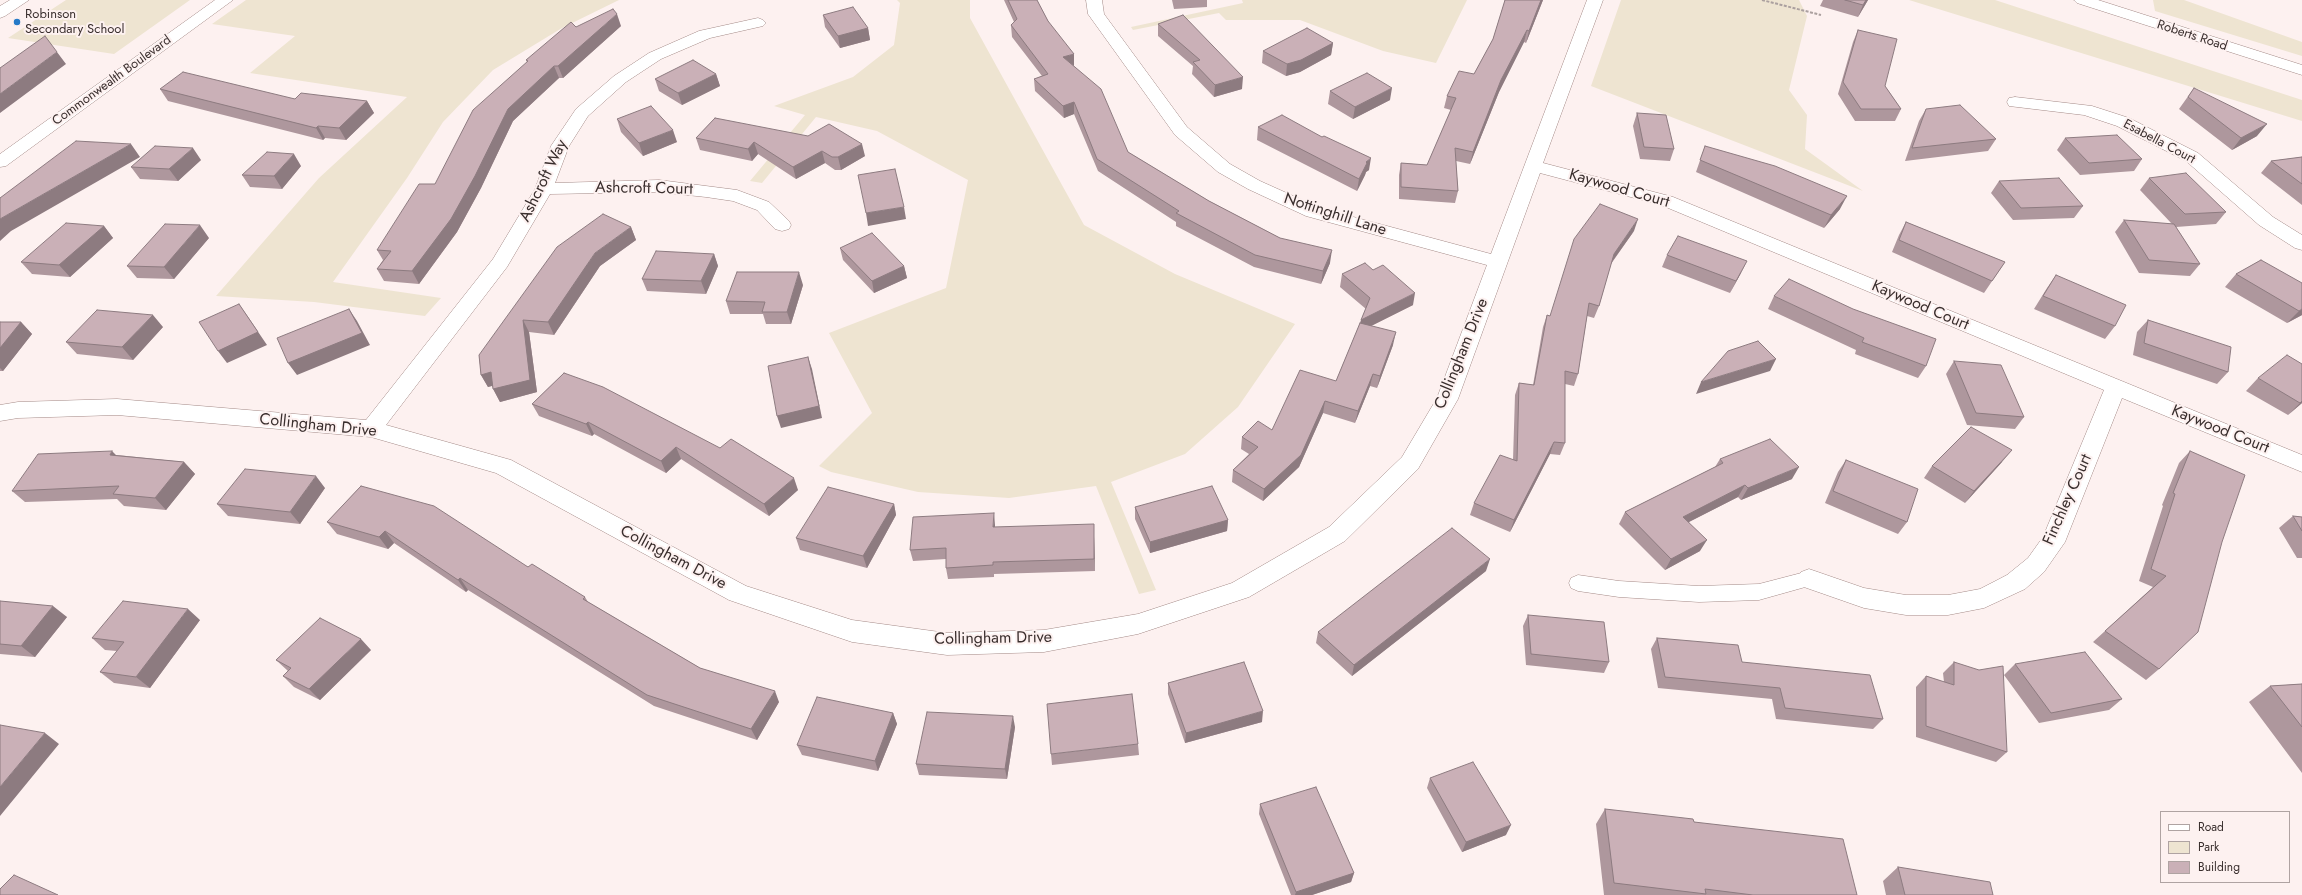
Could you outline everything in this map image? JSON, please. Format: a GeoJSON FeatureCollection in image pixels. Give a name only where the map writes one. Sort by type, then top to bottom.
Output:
{"type":"FeatureCollection","features":[{"type":"Feature","properties":{"kind":"street"},"geometry":{"type":"LineString","coordinates":[[0,13],[21,0]]}},
{"type":"Feature","properties":{"kind":"street","name":"Commonwealth Boulevard"},"geometry":{"type":"LineString","coordinates":[[0,162],[225,0]]}},
{"type":"Feature","properties":{"kind":"street","name":"Nottinghill Lane"},"geometry":{"type":"LineString","coordinates":[[1094,0],[1093,3],[1096,14],[1181,131],[1224,168],[1254,185],[1313,212],[1498,262]]}},
{"type":"Feature","properties":{"kind":"street","name":"Collingham Drive"},"geometry":{"type":"LineString","coordinates":[[0,413],[18,410],[117,407],[371,429],[503,466],[738,593],[852,631],[947,644],[1044,641],[1138,624],[1240,590],[1338,534],[1410,463],[1447,399],[1595,0]]}},
{"type":"Feature","properties":{"kind":"street","name":"Roberts Road"},"geometry":{"type":"LineString","coordinates":[[2082,0],[2302,70]]}},
{"type":"Feature","properties":{"kind":"street","name":"Ashcroft Way"},"geometry":{"type":"LineString","coordinates":[[371,429],[500,263],[544,189],[560,146],[571,127],[594,101],[620,79],[655,56],[694,38],[758,23]]}},
{"type":"Feature","properties":{"kind":"street","name":"Esabella Court"},"geometry":{"type":"LineString","coordinates":[[2015,102],[2086,110],[2123,122],[2192,157],[2266,221],[2302,244]]}},
{"type":"Feature","properties":{"kind":"street","name":"Kaywood Court"},"geometry":{"type":"LineString","coordinates":[[1533,166],[1620,187],[1667,201],[2302,464]]}},
{"type":"Feature","properties":{"kind":"street","name":"Ashcroft Court"},"geometry":{"type":"LineString","coordinates":[[544,189],[659,186],[706,191],[737,196],[763,206],[782,224]]}},
{"type":"Feature","properties":{"kind":"street","name":"Finchley Court"},"geometry":{"type":"LineString","coordinates":[[1809,579],[1864,598],[1906,605],[1948,605],[1984,598],[2016,582],[2036,565],[2053,542],[2116,387]]}},
{"type":"Feature","properties":{"kind":"lane"},"geometry":{"type":"LineString","coordinates":[[1578,583],[1619,589],[1699,594],[1759,592],[1809,579]]}},
{"type":"Feature","properties":{"kind":"path"},"geometry":{"type":"LineString","coordinates":[[1762,0],[1821,15]]}},
{"type":"Feature","properties":{"kind":"green space"},"geometry":{"type":"Polygon","coordinates":[[[66,0],[190,0],[114,54],[8,38],[66,0]]]}},
{"type":"Feature","properties":{"kind":"green space"},"geometry":{"type":"Polygon","coordinates":[[[246,0],[619,0],[562,28],[493,70],[443,122],[407,178],[333,282],[441,298],[425,316],[314,302],[216,296],[319,178],[407,97],[250,73],[295,36],[212,24],[246,0]]]}},
{"type":"Feature","properties":{"kind":"green space"},"geometry":{"type":"Polygon","coordinates":[[[897,0],[970,0],[970,18],[1084,225],[1175,274],[1295,324],[1238,407],[1185,454],[1111,482],[1156,590],[1139,594],[1096,486],[1009,498],[918,492],[831,472],[819,466],[872,413],[829,333],[946,288],[968,180],[877,131],[816,117],[762,183],[750,181],[805,115],[774,106],[853,77],[894,45],[900,3],[897,0]]]}},
{"type":"Feature","properties":{"kind":"green space"},"geometry":{"type":"Polygon","coordinates":[[[1242,0],[1467,0],[1436,63],[1383,51],[1300,20],[1226,20],[1219,13],[1133,30],[1131,27],[1243,3],[1242,0]]]}},
{"type":"Feature","properties":{"kind":"green space"},"geometry":{"type":"Polygon","coordinates":[[[1621,0],[1799,0],[1807,16],[1789,90],[1807,115],[1805,149],[1863,191],[1591,86],[1621,0]]]}},
{"type":"Feature","properties":{"kind":"green space"},"geometry":{"type":"Polygon","coordinates":[[[1909,0],[1995,0],[2302,100],[2302,121],[1909,0]]]}},
{"type":"Feature","properties":{"kind":"green space"},"geometry":{"type":"Polygon","coordinates":[[[2153,0],[2184,0],[2302,42],[2302,56],[2155,11],[2153,0]]]}},
{"type":"Feature","properties":{"kind":"building"},"geometry":{"type":"Polygon","coordinates":[[[1008,0],[1037,0],[1048,21],[1074,54],[1063,57],[1101,89],[1128,152],[1209,201],[1280,238],[1332,250],[1323,271],[1255,255],[1176,213],[1179,211],[1097,159],[1074,102],[1063,106],[1034,79],[1048,74],[1011,25],[1017,19],[1008,0]]]}},
{"type":"Feature","properties":{"kind":"building"},"geometry":{"type":"Polygon","coordinates":[[[1505,0],[1541,0],[1529,31],[1527,30],[1501,80],[1473,152],[1455,148],[1458,191],[1401,187],[1401,163],[1427,165],[1456,98],[1447,96],[1459,71],[1474,74],[1493,39],[1505,0]]]}},
{"type":"Feature","properties":{"kind":"building"},"geometry":{"type":"Polygon","coordinates":[[[1845,0],[1866,0],[1863,5],[1845,0]]]}},
{"type":"Feature","properties":{"kind":"building"},"geometry":{"type":"Polygon","coordinates":[[[853,7],[868,28],[838,36],[823,15],[853,7]]]}},
{"type":"Feature","properties":{"kind":"building"},"geometry":{"type":"Polygon","coordinates":[[[613,9],[617,14],[558,66],[554,66],[508,109],[475,176],[451,219],[412,271],[377,269],[391,251],[377,250],[419,184],[435,184],[473,110],[528,61],[526,60],[571,22],[576,27],[613,9]]]}},
{"type":"Feature","properties":{"kind":"building"},"geometry":{"type":"Polygon","coordinates":[[[1183,15],[1243,77],[1215,85],[1193,62],[1200,60],[1158,24],[1183,15]]]}},
{"type":"Feature","properties":{"kind":"building"},"geometry":{"type":"Polygon","coordinates":[[[1307,28],[1333,43],[1301,60],[1287,64],[1263,51],[1307,28]]]}},
{"type":"Feature","properties":{"kind":"building"},"geometry":{"type":"Polygon","coordinates":[[[1858,30],[1897,39],[1885,86],[1901,109],[1861,109],[1843,82],[1858,30]]]}},
{"type":"Feature","properties":{"kind":"building"},"geometry":{"type":"Polygon","coordinates":[[[45,36],[57,52],[0,94],[0,68],[45,36]]]}},
{"type":"Feature","properties":{"kind":"building"},"geometry":{"type":"Polygon","coordinates":[[[693,60],[716,74],[678,93],[655,79],[693,60]]]}},
{"type":"Feature","properties":{"kind":"building"},"geometry":{"type":"Polygon","coordinates":[[[183,72],[295,99],[301,93],[367,101],[339,128],[318,126],[316,128],[160,89],[183,72]]]}},
{"type":"Feature","properties":{"kind":"building"},"geometry":{"type":"Polygon","coordinates":[[[1367,73],[1392,88],[1355,107],[1330,91],[1367,73]]]}},
{"type":"Feature","properties":{"kind":"building"},"geometry":{"type":"Polygon","coordinates":[[[2194,88],[2267,124],[2241,138],[2188,97],[2194,88]]]}},
{"type":"Feature","properties":{"kind":"building"},"geometry":{"type":"Polygon","coordinates":[[[1960,105],[1996,139],[1912,148],[1926,109],[1960,105]]]}},
{"type":"Feature","properties":{"kind":"building"},"geometry":{"type":"Polygon","coordinates":[[[651,106],[673,130],[639,143],[617,119],[651,106]]]}},
{"type":"Feature","properties":{"kind":"building"},"geometry":{"type":"Polygon","coordinates":[[[1637,113],[1666,115],[1674,149],[1644,147],[1637,113]]]}},
{"type":"Feature","properties":{"kind":"building"},"geometry":{"type":"Polygon","coordinates":[[[1282,115],[1322,137],[1324,136],[1371,158],[1366,162],[1367,163],[1359,179],[1258,127],[1282,115]]]}},
{"type":"Feature","properties":{"kind":"building"},"geometry":{"type":"Polygon","coordinates":[[[715,118],[808,136],[829,124],[862,144],[838,157],[832,157],[822,151],[793,167],[754,142],[748,149],[696,138],[715,118]]]}},
{"type":"Feature","properties":{"kind":"building"},"geometry":{"type":"Polygon","coordinates":[[[2117,135],[2142,159],[2089,163],[2065,138],[2117,135]]]}},
{"type":"Feature","properties":{"kind":"building"},"geometry":{"type":"Polygon","coordinates":[[[76,141],[131,144],[0,219],[0,198],[76,141]]]}},
{"type":"Feature","properties":{"kind":"building"},"geometry":{"type":"Polygon","coordinates":[[[155,146],[193,148],[169,169],[131,167],[155,146]]]}},
{"type":"Feature","properties":{"kind":"building"},"geometry":{"type":"Polygon","coordinates":[[[1705,146],[1775,166],[1847,196],[1831,215],[1700,160],[1705,146]]]}},
{"type":"Feature","properties":{"kind":"building"},"geometry":{"type":"Polygon","coordinates":[[[267,152],[294,154],[274,176],[242,175],[267,152]]]}},
{"type":"Feature","properties":{"kind":"building"},"geometry":{"type":"Polygon","coordinates":[[[2302,157],[2302,184],[2271,161],[2302,157]]]}},
{"type":"Feature","properties":{"kind":"building"},"geometry":{"type":"Polygon","coordinates":[[[895,169],[904,207],[866,213],[858,175],[895,169]]]}},
{"type":"Feature","properties":{"kind":"building"},"geometry":{"type":"Polygon","coordinates":[[[2186,173],[2226,212],[2185,214],[2149,178],[2186,173]]]}},
{"type":"Feature","properties":{"kind":"building"},"geometry":{"type":"Polygon","coordinates":[[[2059,178],[2083,206],[2021,208],[1999,181],[2059,178]]]}},
{"type":"Feature","properties":{"kind":"building"},"geometry":{"type":"Polygon","coordinates":[[[1600,204],[1638,219],[1614,254],[1599,306],[1589,303],[1578,374],[1565,371],[1565,443],[1554,442],[1514,520],[1474,503],[1500,455],[1517,461],[1519,383],[1534,385],[1547,315],[1550,316],[1574,239],[1600,204]]]}},
{"type":"Feature","properties":{"kind":"building"},"geometry":{"type":"Polygon","coordinates":[[[603,214],[631,227],[595,253],[548,322],[523,320],[530,380],[493,389],[491,372],[481,375],[479,355],[557,247],[603,214]]]}},
{"type":"Feature","properties":{"kind":"building"},"geometry":{"type":"Polygon","coordinates":[[[2124,220],[2174,224],[2200,264],[2149,260],[2124,220]]]}},
{"type":"Feature","properties":{"kind":"building"},"geometry":{"type":"Polygon","coordinates":[[[1906,222],[2005,262],[1992,281],[1899,240],[1906,222]]]}},
{"type":"Feature","properties":{"kind":"building"},"geometry":{"type":"Polygon","coordinates":[[[66,223],[104,226],[59,265],[21,262],[66,223]]]}},
{"type":"Feature","properties":{"kind":"building"},"geometry":{"type":"Polygon","coordinates":[[[165,224],[200,225],[164,267],[127,266],[165,224]]]}},
{"type":"Feature","properties":{"kind":"building"},"geometry":{"type":"Polygon","coordinates":[[[872,233],[904,266],[872,281],[840,248],[872,233]]]}},
{"type":"Feature","properties":{"kind":"building"},"geometry":{"type":"Polygon","coordinates":[[[1678,236],[1747,261],[1736,281],[1667,255],[1678,236]]]}},
{"type":"Feature","properties":{"kind":"building"},"geometry":{"type":"Polygon","coordinates":[[[656,251],[714,254],[701,281],[642,279],[656,251]]]}},
{"type":"Feature","properties":{"kind":"building"},"geometry":{"type":"Polygon","coordinates":[[[2261,260],[2302,283],[2302,309],[2299,311],[2236,274],[2261,260]]]}},
{"type":"Feature","properties":{"kind":"building"},"geometry":{"type":"Polygon","coordinates":[[[1365,263],[1373,270],[1383,265],[1415,293],[1361,320],[1370,298],[1342,274],[1365,263]]]}},
{"type":"Feature","properties":{"kind":"building"},"geometry":{"type":"Polygon","coordinates":[[[737,272],[799,272],[787,312],[762,312],[765,302],[726,301],[737,272]]]}},
{"type":"Feature","properties":{"kind":"building"},"geometry":{"type":"Polygon","coordinates":[[[2056,275],[2126,305],[2115,326],[2043,296],[2056,275]]]}},
{"type":"Feature","properties":{"kind":"building"},"geometry":{"type":"Polygon","coordinates":[[[1789,279],[1853,309],[1936,339],[1926,366],[1862,342],[1864,338],[1774,296],[1789,279]]]}},
{"type":"Feature","properties":{"kind":"building"},"geometry":{"type":"Polygon","coordinates":[[[239,304],[258,332],[218,351],[199,322],[239,304]]]}},
{"type":"Feature","properties":{"kind":"building"},"geometry":{"type":"Polygon","coordinates":[[[349,309],[362,333],[288,363],[277,338],[349,309]]]}},
{"type":"Feature","properties":{"kind":"building"},"geometry":{"type":"Polygon","coordinates":[[[97,310],[153,315],[122,347],[66,342],[97,310]]]}},
{"type":"Feature","properties":{"kind":"building"},"geometry":{"type":"Polygon","coordinates":[[[2148,320],[2231,347],[2228,372],[2144,343],[2148,320]]]}},
{"type":"Feature","properties":{"kind":"building"},"geometry":{"type":"Polygon","coordinates":[[[0,322],[21,322],[0,348],[0,322]]]}},
{"type":"Feature","properties":{"kind":"building"},"geometry":{"type":"Polygon","coordinates":[[[1360,323],[1396,332],[1380,376],[1373,374],[1358,411],[1325,401],[1301,455],[1264,489],[1233,470],[1258,447],[1242,437],[1258,421],[1272,430],[1300,370],[1336,381],[1360,323]]]}},
{"type":"Feature","properties":{"kind":"building"},"geometry":{"type":"Polygon","coordinates":[[[1758,341],[1776,359],[1701,382],[1728,351],[1758,341]]]}},
{"type":"Feature","properties":{"kind":"building"},"geometry":{"type":"Polygon","coordinates":[[[2287,355],[2302,364],[2302,401],[2300,403],[2258,378],[2287,355]]]}},
{"type":"Feature","properties":{"kind":"building"},"geometry":{"type":"Polygon","coordinates":[[[808,357],[819,406],[777,416],[768,366],[808,357]]]}},
{"type":"Feature","properties":{"kind":"building"},"geometry":{"type":"Polygon","coordinates":[[[1954,361],[2001,365],[2024,417],[1976,413],[1954,361]]]}},
{"type":"Feature","properties":{"kind":"building"},"geometry":{"type":"Polygon","coordinates":[[[564,373],[603,387],[720,448],[731,439],[794,478],[764,504],[676,447],[661,461],[588,422],[586,424],[532,404],[564,373]]]}},
{"type":"Feature","properties":{"kind":"building"},"geometry":{"type":"Polygon","coordinates":[[[1971,427],[2012,450],[1974,491],[1932,466],[1971,427]]]}},
{"type":"Feature","properties":{"kind":"building"},"geometry":{"type":"Polygon","coordinates":[[[1770,439],[1799,467],[1748,488],[1745,485],[1683,517],[1707,540],[1671,559],[1625,512],[1723,463],[1720,459],[1770,439]]]}},
{"type":"Feature","properties":{"kind":"building"},"geometry":{"type":"Polygon","coordinates":[[[112,451],[110,455],[184,462],[155,498],[113,494],[119,486],[12,491],[38,454],[112,451]]]}},
{"type":"Feature","properties":{"kind":"building"},"geometry":{"type":"Polygon","coordinates":[[[2190,451],[2245,475],[2222,542],[2198,632],[2159,669],[2105,631],[2166,576],[2151,569],[2175,494],[2173,493],[2190,451]]]}},
{"type":"Feature","properties":{"kind":"building"},"geometry":{"type":"Polygon","coordinates":[[[1846,460],[1918,489],[1907,522],[1833,491],[1846,460]]]}},
{"type":"Feature","properties":{"kind":"building"},"geometry":{"type":"Polygon","coordinates":[[[245,469],[316,476],[290,512],[217,504],[245,469]]]}},
{"type":"Feature","properties":{"kind":"building"},"geometry":{"type":"Polygon","coordinates":[[[361,486],[434,506],[528,567],[532,564],[585,597],[583,599],[700,668],[775,691],[751,729],[647,695],[460,578],[458,580],[385,531],[379,537],[327,522],[361,486]]]}},
{"type":"Feature","properties":{"kind":"building"},"geometry":{"type":"Polygon","coordinates":[[[1212,486],[1228,520],[1150,542],[1135,507],[1212,486]]]}},
{"type":"Feature","properties":{"kind":"building"},"geometry":{"type":"Polygon","coordinates":[[[828,487],[894,504],[863,556],[796,538],[828,487]]]}},
{"type":"Feature","properties":{"kind":"building"},"geometry":{"type":"Polygon","coordinates":[[[994,513],[993,527],[1094,524],[1094,559],[993,562],[993,565],[946,568],[946,548],[910,550],[913,517],[994,513]]]}},
{"type":"Feature","properties":{"kind":"building"},"geometry":{"type":"Polygon","coordinates":[[[2293,516],[2302,517],[2302,531],[2293,516]]]}},
{"type":"Feature","properties":{"kind":"building"},"geometry":{"type":"Polygon","coordinates":[[[1452,528],[1490,559],[1354,665],[1318,632],[1452,528]]]}},
{"type":"Feature","properties":{"kind":"building"},"geometry":{"type":"Polygon","coordinates":[[[0,601],[53,606],[21,646],[0,644],[0,601]]]}},
{"type":"Feature","properties":{"kind":"building"},"geometry":{"type":"Polygon","coordinates":[[[123,601],[188,609],[136,677],[100,672],[124,642],[92,638],[123,601]]]}},
{"type":"Feature","properties":{"kind":"building"},"geometry":{"type":"Polygon","coordinates":[[[1528,615],[1604,622],[1609,662],[1531,654],[1528,615]]]}},
{"type":"Feature","properties":{"kind":"building"},"geometry":{"type":"Polygon","coordinates":[[[320,618],[361,639],[309,689],[283,676],[291,668],[276,660],[320,618]]]}},
{"type":"Feature","properties":{"kind":"building"},"geometry":{"type":"Polygon","coordinates":[[[1657,638],[1738,645],[1742,662],[1870,675],[1883,719],[1785,708],[1780,688],[1665,677],[1657,638]]]}},
{"type":"Feature","properties":{"kind":"building"},"geometry":{"type":"Polygon","coordinates":[[[2085,652],[2122,699],[2051,713],[2015,664],[2085,652]]]}},
{"type":"Feature","properties":{"kind":"building"},"geometry":{"type":"Polygon","coordinates":[[[1244,662],[1263,711],[1186,733],[1168,683],[1244,662]]]}},
{"type":"Feature","properties":{"kind":"building"},"geometry":{"type":"Polygon","coordinates":[[[1954,662],[1979,670],[2003,666],[2007,752],[1926,726],[1926,676],[1954,685],[1954,662]]]}},
{"type":"Feature","properties":{"kind":"building"},"geometry":{"type":"Polygon","coordinates":[[[2302,684],[2302,727],[2270,686],[2302,684]]]}},
{"type":"Feature","properties":{"kind":"building"},"geometry":{"type":"Polygon","coordinates":[[[1132,694],[1138,744],[1051,754],[1047,704],[1132,694]]]}},
{"type":"Feature","properties":{"kind":"building"},"geometry":{"type":"Polygon","coordinates":[[[817,697],[893,713],[875,761],[797,745],[817,697]]]}},
{"type":"Feature","properties":{"kind":"building"},"geometry":{"type":"Polygon","coordinates":[[[927,712],[1013,716],[1005,769],[916,764],[927,712]]]}},
{"type":"Feature","properties":{"kind":"building"},"geometry":{"type":"Polygon","coordinates":[[[0,725],[45,733],[0,787],[0,725]]]}},
{"type":"Feature","properties":{"kind":"building"},"geometry":{"type":"Polygon","coordinates":[[[1473,762],[1511,825],[1466,842],[1430,778],[1473,762]]]}},
{"type":"Feature","properties":{"kind":"building"},"geometry":{"type":"Polygon","coordinates":[[[1316,787],[1354,873],[1296,892],[1260,804],[1316,787]]]}},
{"type":"Feature","properties":{"kind":"building"},"geometry":{"type":"Polygon","coordinates":[[[1605,809],[1693,819],[1694,822],[1843,839],[1857,895],[1753,895],[1705,889],[1706,894],[1614,883],[1605,809]]]}},
{"type":"Feature","properties":{"kind":"building"},"geometry":{"type":"Polygon","coordinates":[[[1898,867],[1990,882],[1993,895],[1905,895],[1898,867]]]}},
{"type":"Feature","properties":{"kind":"building"},"geometry":{"type":"Polygon","coordinates":[[[14,875],[58,895],[0,895],[0,889],[14,875]]]}},
{"type":"Feature","properties":{"kind":"place","name":"Robinson Secondary School"},"geometry":{"type":"Point","coordinates":[17,22]}}]}
